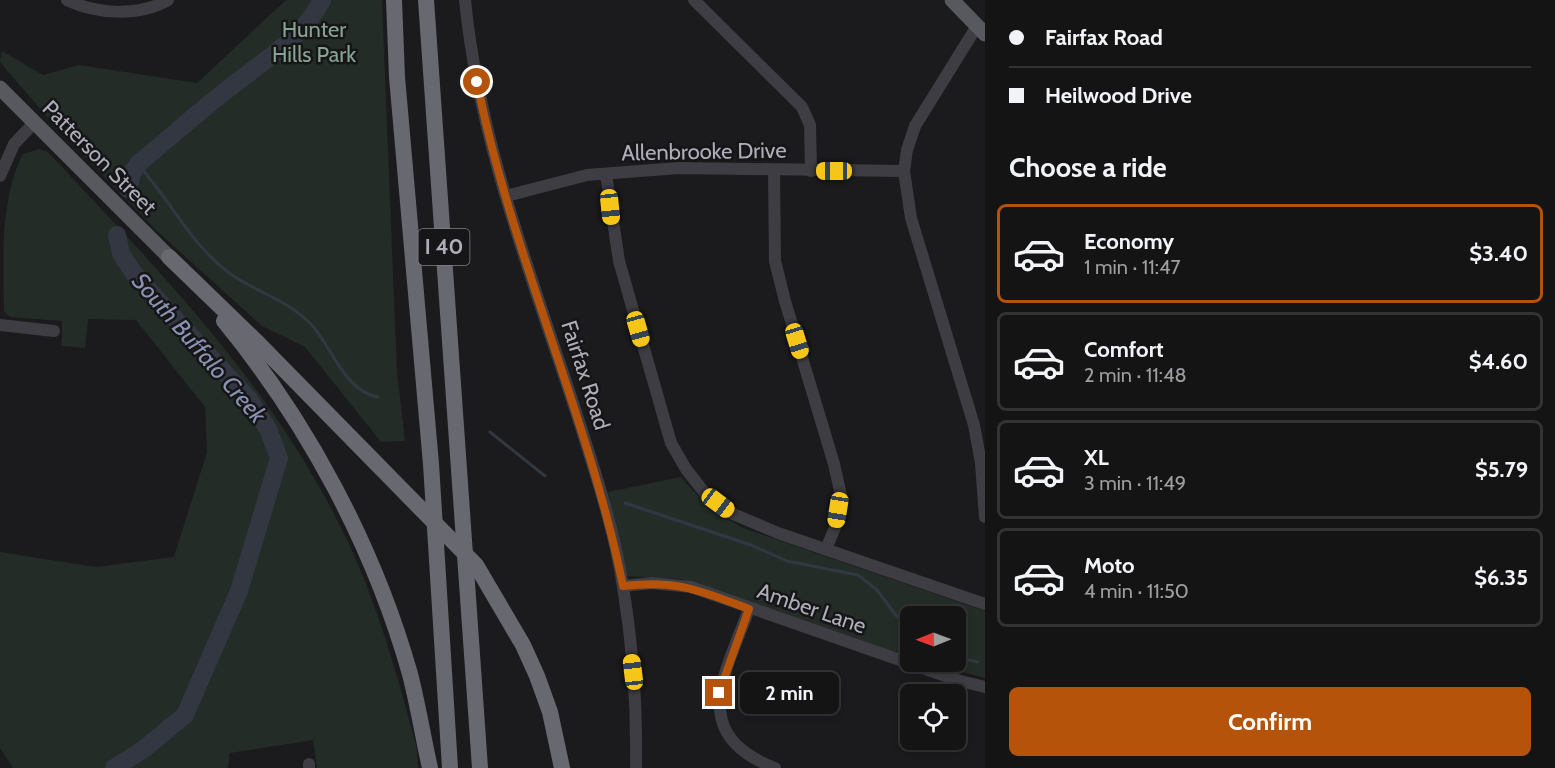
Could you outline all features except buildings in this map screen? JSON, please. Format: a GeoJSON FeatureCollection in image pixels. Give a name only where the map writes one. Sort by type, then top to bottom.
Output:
{"type":"FeatureCollection","features":[{"type":"Feature","properties":{"kind":"highway","name":"I 40"},"geometry":{"type":"LineString","coordinates":[[394,0],[397,77],[431,464],[450,768]]}},
{"type":"Feature","properties":{"kind":"highway","name":"I 40"},"geometry":{"type":"LineString","coordinates":[[426,0],[480,768]]}},
{"type":"Feature","properties":{"kind":"highway"},"geometry":{"type":"LineString","coordinates":[[169,257],[226,324],[266,378],[322,466],[385,598],[410,675],[430,768]]}},
{"type":"Feature","properties":{"kind":"highway"},"geometry":{"type":"LineString","coordinates":[[169,257],[260,344],[476,565],[523,645],[537,676],[550,712],[562,768]]}},
{"type":"Feature","properties":{"kind":"main road"},"geometry":{"type":"LineString","coordinates":[[952,0],[981,30]]}},
{"type":"Feature","properties":{"kind":"main road","name":"Patterson Street"},"geometry":{"type":"LineString","coordinates":[[0,88],[169,257]]}},
{"type":"Feature","properties":{"kind":"street"},"geometry":{"type":"LineString","coordinates":[[67,0],[96,11],[116,11],[142,8],[168,0]]}},
{"type":"Feature","properties":{"kind":"street","name":"Fairfax Road"},"geometry":{"type":"LineString","coordinates":[[465,0],[480,96],[506,196],[594,470],[623,586],[637,720],[636,768]]}},
{"type":"Feature","properties":{"kind":"street"},"geometry":{"type":"LineString","coordinates":[[694,0],[802,107],[810,125],[811,171]]}},
{"type":"Feature","properties":{"kind":"street"},"geometry":{"type":"LineString","coordinates":[[981,30],[915,126],[904,171],[911,218],[974,425],[981,463],[985,517]]}},
{"type":"Feature","properties":{"kind":"street"},"geometry":{"type":"LineString","coordinates":[[0,176],[14,144],[34,123]]}},
{"type":"Feature","properties":{"kind":"street","name":"Allenbrooke Drive"},"geometry":{"type":"LineString","coordinates":[[506,196],[586,176],[679,168],[904,171]]}},
{"type":"Feature","properties":{"kind":"street"},"geometry":{"type":"LineString","coordinates":[[774,171],[776,261],[784,301],[834,464],[841,495],[836,525],[826,549]]}},
{"type":"Feature","properties":{"kind":"street"},"geometry":{"type":"LineString","coordinates":[[606,174],[619,261],[671,442],[686,469],[704,492],[733,514],[985,604]]}},
{"type":"Feature","properties":{"kind":"street"},"geometry":{"type":"LineString","coordinates":[[0,325],[54,331]]}},
{"type":"Feature","properties":{"kind":"street","name":"Amber Lane"},"geometry":{"type":"LineString","coordinates":[[623,586],[652,583],[691,587],[960,681],[985,687]]}},
{"type":"Feature","properties":{"kind":"street"},"geometry":{"type":"LineString","coordinates":[[749,609],[719,693],[720,718],[734,745],[759,762],[775,768]]}},
{"type":"Feature","properties":{"kind":"green space","name":"Hunter Hills Park"},"geometry":{"type":"Polygon","coordinates":[[[286,0],[382,0],[397,372],[405,441],[381,442],[305,347],[262,326],[157,231],[54,125],[0,62],[2,51],[43,75],[79,65],[197,83],[286,0]]]}},
{"type":"Feature","properties":{"kind":"green space"},"geometry":{"type":"Polygon","coordinates":[[[39,149],[48,152],[133,243],[214,335],[286,433],[319,486],[348,542],[378,618],[417,748],[418,768],[317,768],[313,740],[230,753],[228,768],[13,768],[0,748],[0,552],[96,567],[174,557],[207,452],[205,407],[136,320],[88,319],[85,348],[62,346],[62,321],[10,317],[4,311],[4,230],[10,190],[23,154],[39,149]]]}},
{"type":"Feature","properties":{"kind":"green space"},"geometry":{"type":"Polygon","coordinates":[[[681,477],[710,506],[743,528],[985,611],[985,678],[962,672],[966,672],[966,606],[900,606],[900,654],[681,579],[626,576],[608,492],[681,477]]]}},
{"type":"Feature","properties":{"kind":"waterway","name":"South Buffalo Creek"},"geometry":{"type":"LineString","coordinates":[[128,189],[133,171],[139,163],[208,105],[282,48],[305,26],[322,0]]}},
{"type":"Feature","properties":{"kind":"waterway"},"geometry":{"type":"LineString","coordinates":[[139,163],[188,230],[213,259],[232,275],[300,314],[317,332],[347,377],[366,393],[378,397]]}},
{"type":"Feature","properties":{"kind":"waterway","name":"South Buffalo Creek"},"geometry":{"type":"LineString","coordinates":[[114,768],[144,749],[185,715],[239,591],[279,458],[268,429],[248,398],[135,275],[121,254],[117,235]]}},
{"type":"Feature","properties":{"kind":"waterway"},"geometry":{"type":"LineString","coordinates":[[490,432],[545,476]]}},
{"type":"Feature","properties":{"kind":"waterway"},"geometry":{"type":"LineString","coordinates":[[625,503],[751,545],[787,561],[858,575],[877,590],[900,621]]}},
{"type":"Feature","properties":{"kind":"waterway"},"geometry":{"type":"LineString","coordinates":[[966,659],[978,662]]}},
{"type":"Feature","properties":{"kind":"route"},"geometry":{"type":"LineString","coordinates":[[477,82],[506,196],[603,501],[623,586],[652,583],[691,587],[749,609],[719,693]]}}]}
